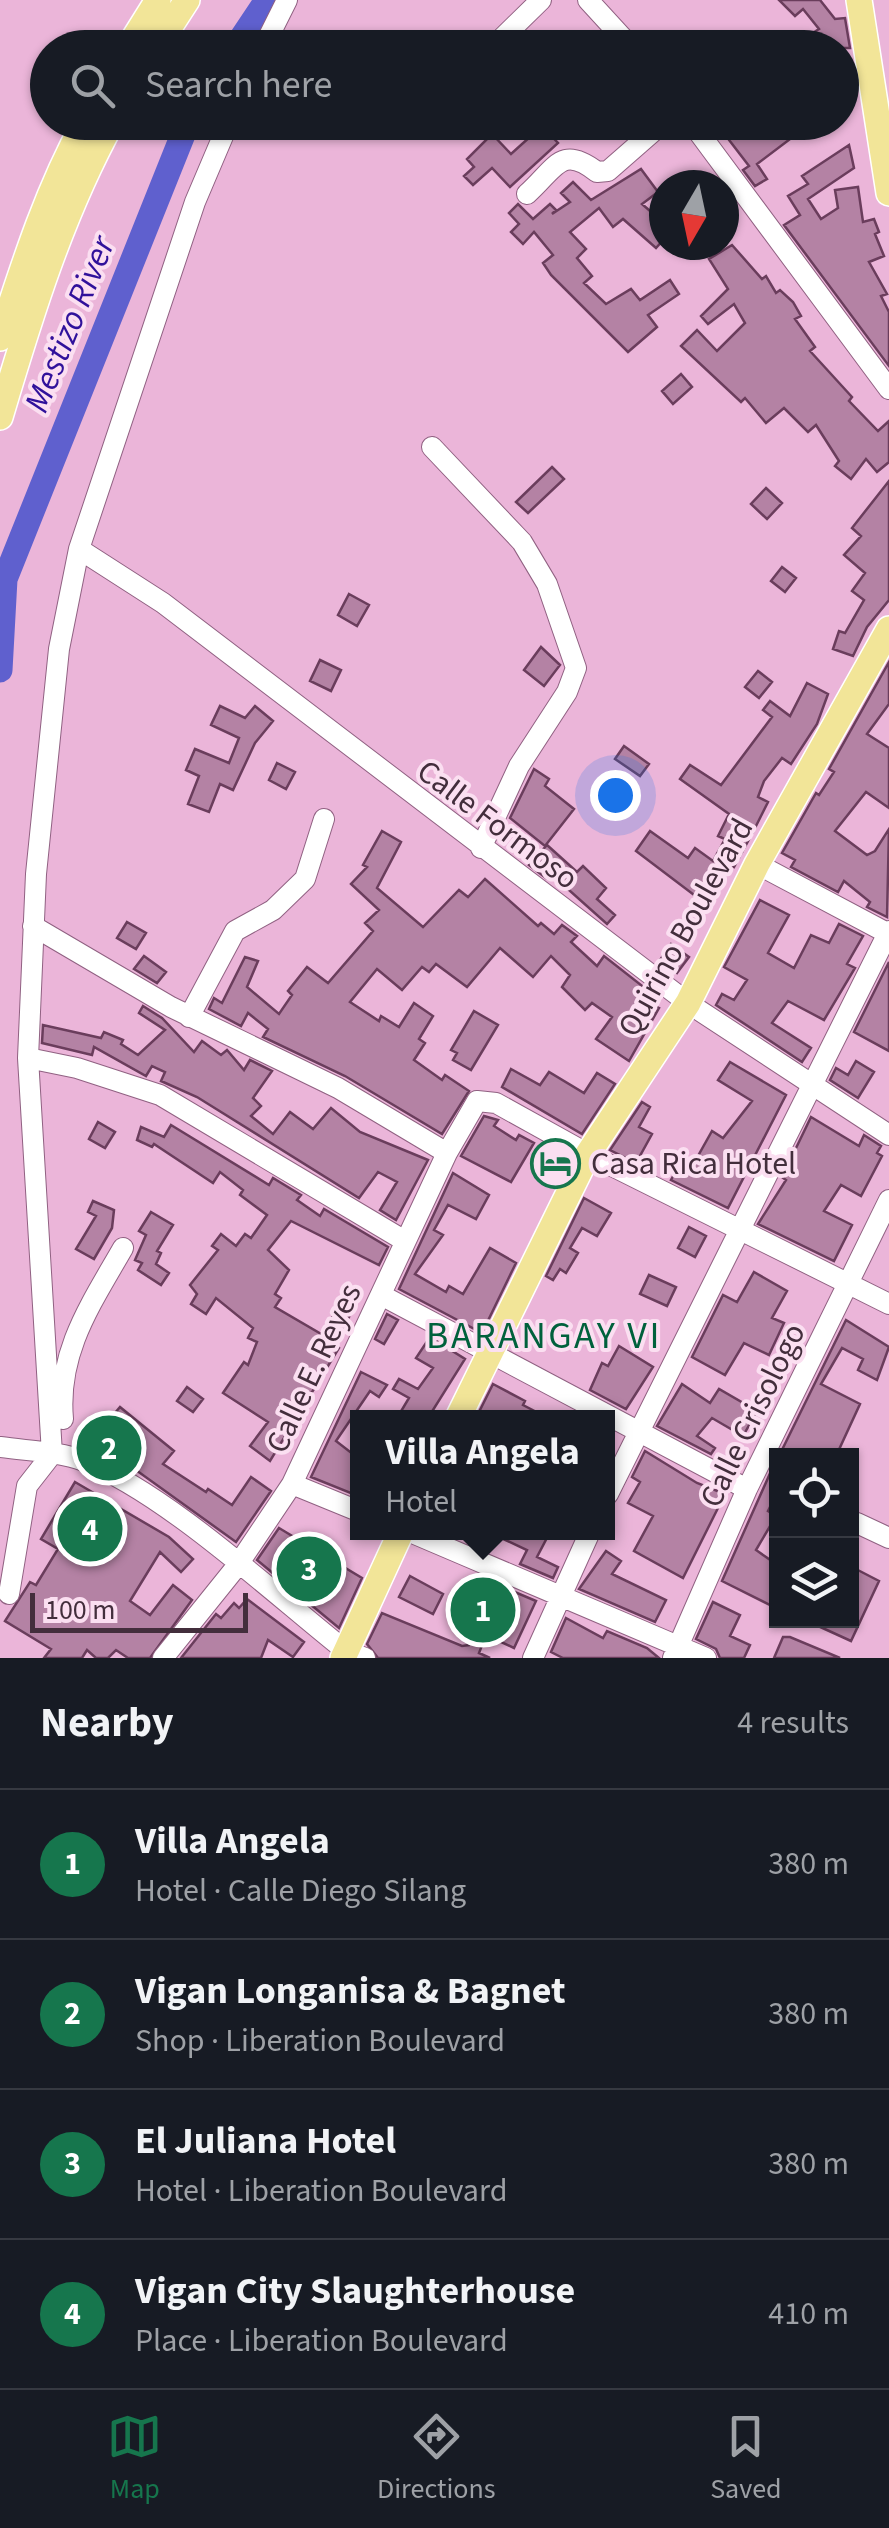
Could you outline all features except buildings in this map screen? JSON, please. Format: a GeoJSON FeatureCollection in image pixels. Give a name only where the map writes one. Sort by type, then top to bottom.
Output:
{"type":"FeatureCollection","features":[{"type":"Feature","properties":{"kind":"main road"},"geometry":{"type":"LineString","coordinates":[[139,30],[158,0]]}},
{"type":"Feature","properties":{"kind":"main road"},"geometry":{"type":"LineString","coordinates":[[168,30],[187,0]]}},
{"type":"Feature","properties":{"kind":"main road"},"geometry":{"type":"LineString","coordinates":[[859,0],[889,193]]}},
{"type":"Feature","properties":{"kind":"main road"},"geometry":{"type":"LineString","coordinates":[[0,338],[30,245],[75,140]]}},
{"type":"Feature","properties":{"kind":"main road"},"geometry":{"type":"LineString","coordinates":[[2,406],[65,222],[102,140]]}},
{"type":"Feature","properties":{"kind":"main road","name":"Quirino Boulevard"},"geometry":{"type":"LineString","coordinates":[[462,1410],[588,1154],[688,1003],[758,864],[889,630]]}},
{"type":"Feature","properties":{"kind":"main road"},"geometry":{"type":"LineString","coordinates":[[351,1656],[398,1540]]}},
{"type":"Feature","properties":{"kind":"street"},"geometry":{"type":"LineString","coordinates":[[271,30],[287,0]]}},
{"type":"Feature","properties":{"kind":"street"},"geometry":{"type":"LineString","coordinates":[[510,30],[541,0]]}},
{"type":"Feature","properties":{"kind":"street"},"geometry":{"type":"LineString","coordinates":[[588,0],[616,30]]}},
{"type":"Feature","properties":{"kind":"street"},"geometry":{"type":"LineString","coordinates":[[52,1454],[28,1058],[33,926],[59,650],[79,550],[195,202],[221,140]]}},
{"type":"Feature","properties":{"kind":"street"},"geometry":{"type":"LineString","coordinates":[[527,194],[567,157],[576,157],[597,172],[608,170],[643,140]]}},
{"type":"Feature","properties":{"kind":"street"},"geometry":{"type":"LineString","coordinates":[[704,140],[889,389]]}},
{"type":"Feature","properties":{"kind":"street"},"geometry":{"type":"LineString","coordinates":[[432,447],[522,542],[547,584],[576,668],[568,692],[518,766],[481,848]]}},
{"type":"Feature","properties":{"kind":"street","name":"Calle Formoso"},"geometry":{"type":"LineString","coordinates":[[79,550],[163,603],[688,1003],[812,1089],[889,1134]]}},
{"type":"Feature","properties":{"kind":"street"},"geometry":{"type":"LineString","coordinates":[[189,1017],[235,931],[272,910],[304,879],[324,819]]}},
{"type":"Feature","properties":{"kind":"street"},"geometry":{"type":"LineString","coordinates":[[615,1479],[889,933],[758,864]]}},
{"type":"Feature","properties":{"kind":"street"},"geometry":{"type":"LineString","coordinates":[[33,926],[189,1017],[338,1088],[447,1152]]}},
{"type":"Feature","properties":{"kind":"street"},"geometry":{"type":"LineString","coordinates":[[28,1058],[78,1068],[160,1094],[405,1241]]}},
{"type":"Feature","properties":{"kind":"street","name":"Calle E. Reyes"},"geometry":{"type":"LineString","coordinates":[[163,1658],[237,1566],[292,1484],[447,1152],[478,1100],[496,1102],[588,1154]]}},
{"type":"Feature","properties":{"kind":"street"},"geometry":{"type":"LineString","coordinates":[[588,1154],[889,1304]]}},
{"type":"Feature","properties":{"kind":"street","name":"Calle Crisologo"},"geometry":{"type":"LineString","coordinates":[[676,1652],[747,1489],[889,1200]]}},
{"type":"Feature","properties":{"kind":"street"},"geometry":{"type":"LineString","coordinates":[[9,1594],[27,1486],[52,1454],[70,1344],[123,1248]]}},
{"type":"Feature","properties":{"kind":"street"},"geometry":{"type":"LineString","coordinates":[[380,1295],[600,1410]]}},
{"type":"Feature","properties":{"kind":"street"},"geometry":{"type":"LineString","coordinates":[[615,1418],[747,1489]]}},
{"type":"Feature","properties":{"kind":"street"},"geometry":{"type":"LineString","coordinates":[[0,1448],[82,1460],[131,1487],[351,1656]]}},
{"type":"Feature","properties":{"kind":"street"},"geometry":{"type":"LineString","coordinates":[[292,1484],[350,1508]]}},
{"type":"Feature","properties":{"kind":"street"},"geometry":{"type":"LineString","coordinates":[[859,1524],[889,1538]]}},
{"type":"Feature","properties":{"kind":"street"},"geometry":{"type":"LineString","coordinates":[[429,1540],[561,1595],[676,1652],[706,1658]]}},
{"type":"Feature","properties":{"kind":"street"},"geometry":{"type":"LineString","coordinates":[[533,1658],[586,1540]]}},
{"type":"Feature","properties":{"kind":"waterway","name":"Mestizo River"},"geometry":{"type":"LineString","coordinates":[[247,30],[267,0]]}},
{"type":"Feature","properties":{"kind":"waterway","name":"Mestizo River"},"geometry":{"type":"LineString","coordinates":[[0,670],[5,579],[181,140]]}},
{"type":"Feature","properties":{"kind":"place","name":"Casa Rica Hotel"},"geometry":{"type":"Point","coordinates":[556,1163]}},
{"type":"Feature","properties":{"kind":"place","name":"Vigan Longanisa & Bagnet"},"geometry":{"type":"Point","coordinates":[109,1448]}},
{"type":"Feature","properties":{"kind":"place","name":"Vigan City Slaughterhouse"},"geometry":{"type":"Point","coordinates":[90,1529]}},
{"type":"Feature","properties":{"kind":"place","name":"El Juliana Hotel"},"geometry":{"type":"Point","coordinates":[309,1569]}},
{"type":"Feature","properties":{"kind":"place","name":"Villa Angela"},"geometry":{"type":"Point","coordinates":[483,1610]}},
{"type":"Feature","properties":{"kind":"district","name":"BARANGAY VI"},"geometry":{"type":"Point","coordinates":[544,1335]}}]}
